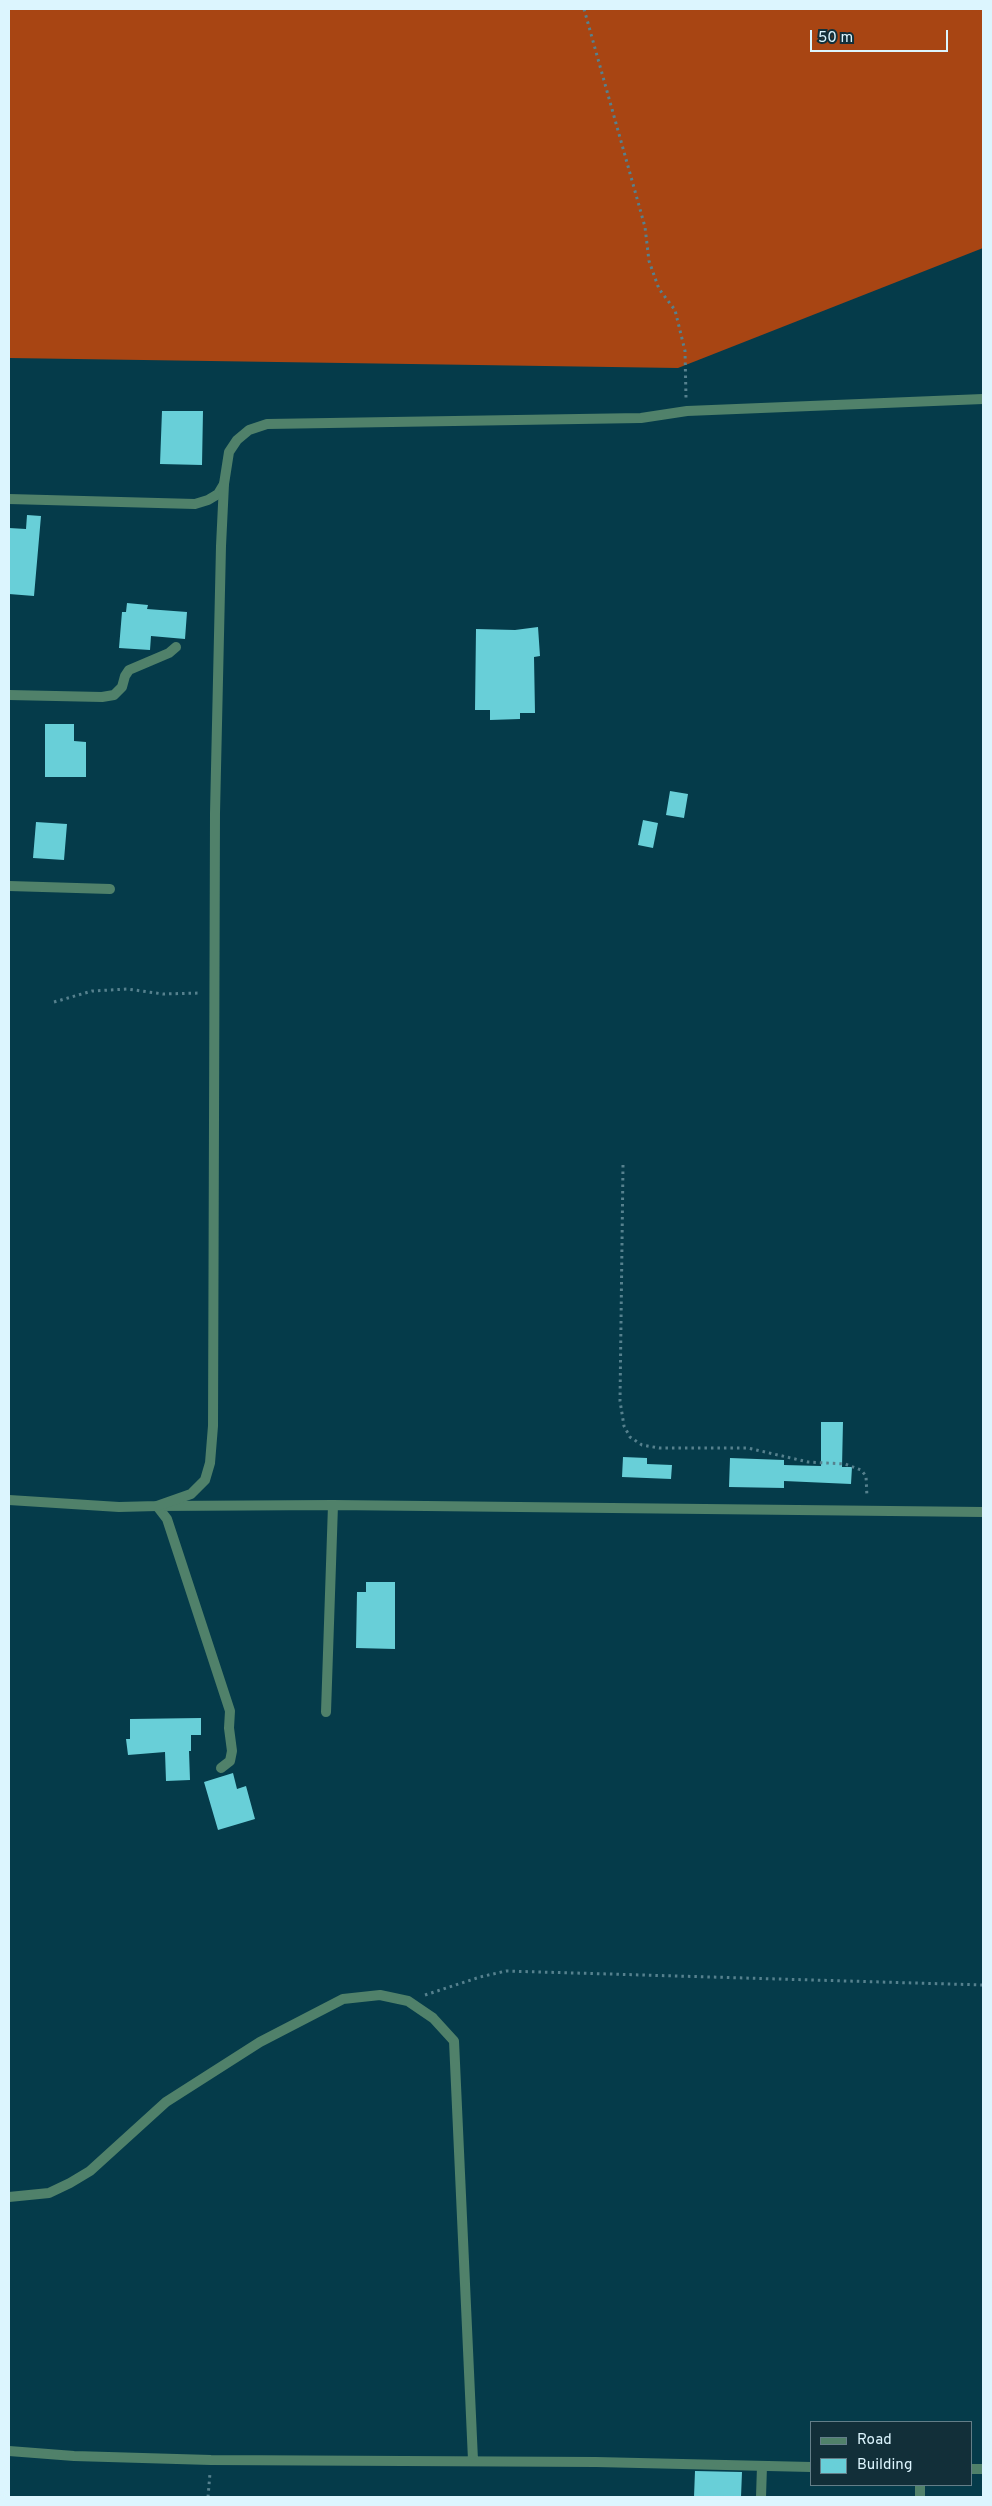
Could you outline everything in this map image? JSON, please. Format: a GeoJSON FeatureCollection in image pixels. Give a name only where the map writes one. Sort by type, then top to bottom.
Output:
{"type":"FeatureCollection","features":[{"type":"Feature","properties":{"kind":"street"},"geometry":{"type":"LineString","coordinates":[[157,1506],[191,1494],[205,1480],[210,1464],[213,1426],[216,803],[224,484],[230,452],[237,440],[249,430],[267,424],[641,418],[687,412],[983,400]]}},
{"type":"Feature","properties":{"kind":"street"},"geometry":{"type":"LineString","coordinates":[[9,499],[195,504],[208,500],[218,494],[224,484]]}},
{"type":"Feature","properties":{"kind":"street"},"geometry":{"type":"LineString","coordinates":[[9,695],[102,697],[114,695],[122,687],[130,670],[169,653],[176,647]]}},
{"type":"Feature","properties":{"kind":"street"},"geometry":{"type":"LineString","coordinates":[[9,886],[110,889]]}},
{"type":"Feature","properties":{"kind":"street"},"geometry":{"type":"LineString","coordinates":[[9,1500],[120,1507],[333,1505],[983,1512]]}},
{"type":"Feature","properties":{"kind":"street"},"geometry":{"type":"LineString","coordinates":[[326,1712],[333,1505]]}},
{"type":"Feature","properties":{"kind":"street"},"geometry":{"type":"LineString","coordinates":[[157,1506],[167,1519],[230,1711],[229,1728],[232,1751],[230,1761],[220,1768]]}},
{"type":"Feature","properties":{"kind":"street"},"geometry":{"type":"LineString","coordinates":[[9,2198],[49,2193],[70,2183],[90,2171],[166,2102],[260,2042],[343,1999],[380,1995],[408,2000],[433,2018],[454,2041],[473,2460]]}},
{"type":"Feature","properties":{"kind":"street"},"geometry":{"type":"LineString","coordinates":[[9,2450],[74,2456],[211,2460],[473,2460],[810,2467]]}},
{"type":"Feature","properties":{"kind":"street"},"geometry":{"type":"LineString","coordinates":[[761,2497],[762,2466]]}},
{"type":"Feature","properties":{"kind":"path"},"geometry":{"type":"LineString","coordinates":[[584,9],[645,227],[649,261],[659,289],[675,310],[685,350],[687,412]]}},
{"type":"Feature","properties":{"kind":"path"},"geometry":{"type":"LineString","coordinates":[[54,1002],[92,992],[127,990],[162,994],[214,993]]}},
{"type":"Feature","properties":{"kind":"path"},"geometry":{"type":"LineString","coordinates":[[622,1165],[620,1401],[624,1426],[630,1437],[642,1445],[659,1448],[748,1448],[808,1462],[845,1464],[861,1470],[866,1476],[867,1510]]}},
{"type":"Feature","properties":{"kind":"path"},"geometry":{"type":"LineString","coordinates":[[408,2000],[480,1977],[506,1971],[983,1985]]}},
{"type":"Feature","properties":{"kind":"path"},"geometry":{"type":"LineString","coordinates":[[208,2497],[211,2460]]}},
{"type":"Feature","properties":{"kind":"shaded area"},"geometry":{"type":"Polygon","coordinates":[[[9,9],[983,9],[983,248],[678,368],[9,358],[9,9]]]}},
{"type":"Feature","properties":{"kind":"building"},"geometry":{"type":"Polygon","coordinates":[[[162,411],[203,411],[202,465],[160,464],[162,411]]]}},
{"type":"Feature","properties":{"kind":"building"},"geometry":{"type":"Polygon","coordinates":[[[27,515],[41,516],[34,596],[9,594],[9,528],[26,529],[27,515]]]}},
{"type":"Feature","properties":{"kind":"building"},"geometry":{"type":"Polygon","coordinates":[[[127,603],[148,605],[147,609],[187,612],[185,639],[151,636],[150,650],[119,648],[122,612],[126,612],[127,603]]]}},
{"type":"Feature","properties":{"kind":"building"},"geometry":{"type":"Polygon","coordinates":[[[538,627],[540,656],[534,657],[535,713],[520,713],[520,719],[490,720],[490,710],[475,710],[476,629],[515,630],[538,627]]]}},
{"type":"Feature","properties":{"kind":"building"},"geometry":{"type":"Polygon","coordinates":[[[45,724],[74,724],[74,741],[86,742],[86,777],[45,777],[45,724]]]}},
{"type":"Feature","properties":{"kind":"building"},"geometry":{"type":"Polygon","coordinates":[[[670,791],[688,794],[684,818],[666,815],[670,791]]]}},
{"type":"Feature","properties":{"kind":"building"},"geometry":{"type":"Polygon","coordinates":[[[643,820],[658,823],[653,848],[638,845],[643,820]]]}},
{"type":"Feature","properties":{"kind":"building"},"geometry":{"type":"Polygon","coordinates":[[[36,822],[67,824],[64,860],[33,858],[36,822]]]}},
{"type":"Feature","properties":{"kind":"building"},"geometry":{"type":"Polygon","coordinates":[[[821,1422],[843,1422],[842,1467],[852,1467],[851,1484],[784,1481],[784,1488],[729,1487],[730,1458],[784,1460],[784,1465],[821,1466],[821,1422]]]}},
{"type":"Feature","properties":{"kind":"building"},"geometry":{"type":"Polygon","coordinates":[[[623,1457],[647,1458],[647,1464],[672,1465],[671,1479],[622,1477],[623,1457]]]}},
{"type":"Feature","properties":{"kind":"building"},"geometry":{"type":"Polygon","coordinates":[[[366,1582],[395,1582],[395,1649],[356,1648],[357,1592],[366,1592],[366,1582]]]}},
{"type":"Feature","properties":{"kind":"building"},"geometry":{"type":"Polygon","coordinates":[[[201,1718],[201,1735],[191,1735],[191,1751],[189,1751],[190,1780],[166,1781],[165,1752],[128,1755],[126,1739],[130,1739],[130,1719],[201,1718]]]}},
{"type":"Feature","properties":{"kind":"building"},"geometry":{"type":"Polygon","coordinates":[[[233,1773],[237,1789],[246,1786],[255,1819],[218,1830],[204,1782],[233,1773]]]}},
{"type":"Feature","properties":{"kind":"building"},"geometry":{"type":"Polygon","coordinates":[[[695,2471],[742,2472],[741,2497],[694,2497],[695,2471]]]}}]}
